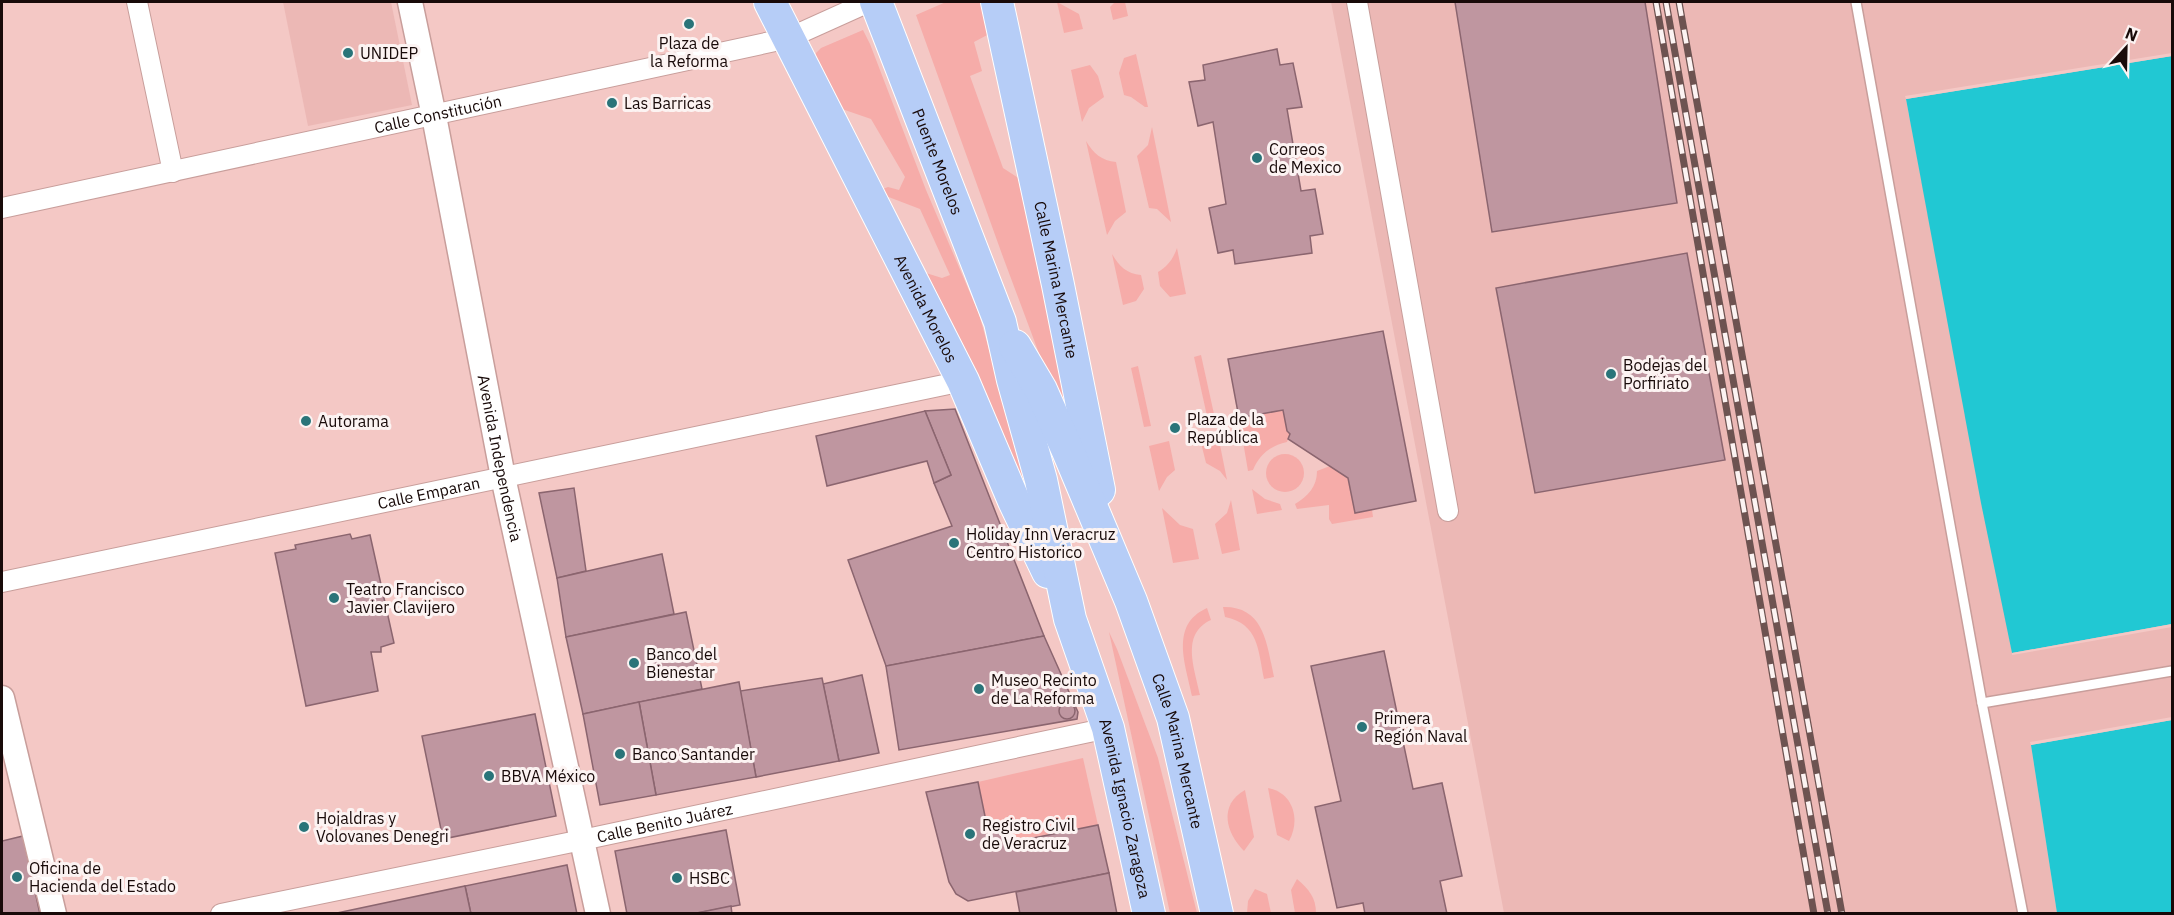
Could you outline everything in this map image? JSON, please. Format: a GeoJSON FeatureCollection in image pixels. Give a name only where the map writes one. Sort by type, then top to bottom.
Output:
{"type":"FeatureCollection","features":[{"type":"Feature","properties":{"kind":"main road","name":"Avenida Morelos"},"geometry":{"type":"LineString","coordinates":[[770,2],[963,381],[1014,501],[1070,619]]}},
{"type":"Feature","properties":{"kind":"main road","name":"Puente Morelos"},"geometry":{"type":"LineString","coordinates":[[876,2],[1000,322]]}},
{"type":"Feature","properties":{"kind":"main road","name":"Calle Marina Mercante"},"geometry":{"type":"LineString","coordinates":[[998,2],[1113,558]]}},
{"type":"Feature","properties":{"kind":"main road","name":"Calle Marina Mercante"},"geometry":{"type":"LineString","coordinates":[[1000,322],[1041,390],[1131,601],[1173,718],[1217,914]]}},
{"type":"Feature","properties":{"kind":"main road","name":"Avenida Ignacio Zaragoza"},"geometry":{"type":"LineString","coordinates":[[1000,322],[1013,380],[1041,480],[1070,619],[1108,728],[1149,914]]}},
{"type":"Feature","properties":{"kind":"street"},"geometry":{"type":"LineString","coordinates":[[137,2],[172,172]]}},
{"type":"Feature","properties":{"kind":"street","name":"Avenida Independencia"},"geometry":{"type":"LineString","coordinates":[[410,2],[503,477],[598,914]]}},
{"type":"Feature","properties":{"kind":"street","name":"Calle Constitución"},"geometry":{"type":"LineString","coordinates":[[2,208],[789,38],[869,2]]}},
{"type":"Feature","properties":{"kind":"street"},"geometry":{"type":"LineString","coordinates":[[1357,2],[1448,511]]}},
{"type":"Feature","properties":{"kind":"street","name":"Calle Emparan"},"geometry":{"type":"LineString","coordinates":[[2,582],[963,381]]}},
{"type":"Feature","properties":{"kind":"street"},"geometry":{"type":"LineString","coordinates":[[2,698],[54,914]]}},
{"type":"Feature","properties":{"kind":"street","name":"Calle Benito Juárez"},"geometry":{"type":"LineString","coordinates":[[221,914],[1108,728]]}},
{"type":"Feature","properties":{"kind":"lane"},"geometry":{"type":"LineString","coordinates":[[1856,2],[1982,703],[2023,914]]}},
{"type":"Feature","properties":{"kind":"lane"},"geometry":{"type":"LineString","coordinates":[[1982,703],[2172,671]]}},
{"type":"Feature","properties":{"kind":"shaded area","name":"UNIDEP"},"geometry":{"type":"Polygon","coordinates":[[[283,2],[391,2],[412,105],[308,126],[283,2]]]}},
{"type":"Feature","properties":{"kind":"shaded area"},"geometry":{"type":"Polygon","coordinates":[[[946,2],[981,2],[988,10],[991,33],[974,42],[982,71],[970,76],[1003,168],[1020,179],[1024,186],[1075,450],[916,15],[946,2]]]}},
{"type":"Feature","properties":{"kind":"shaded area"},"geometry":{"type":"Polygon","coordinates":[[[1057,2],[1079,14],[1083,29],[1064,33],[1057,2]]]}},
{"type":"Feature","properties":{"kind":"shaded area"},"geometry":{"type":"Polygon","coordinates":[[[1115,2],[1125,2],[1128,16],[1113,20],[1110,7],[1115,2]]]}},
{"type":"Feature","properties":{"kind":"shaded area"},"geometry":{"type":"Polygon","coordinates":[[[1331,2],[2172,2],[2172,56],[1906,99],[2012,652],[2172,624],[2172,720],[2031,745],[2057,913],[1504,913],[1331,2]]]}},
{"type":"Feature","properties":{"kind":"shaded area"},"geometry":{"type":"Polygon","coordinates":[[[863,30],[926,190],[979,314],[1025,478],[1023,485],[1016,483],[964,348],[926,273],[942,278],[950,275],[920,209],[886,196],[883,189],[888,187],[899,190],[905,177],[871,119],[842,109],[815,59],[816,53],[821,48],[863,30]]]}},
{"type":"Feature","properties":{"kind":"shaded area"},"geometry":{"type":"Polygon","coordinates":[[[1136,54],[1148,107],[1124,95],[1119,73],[1124,58],[1136,54]]]}},
{"type":"Feature","properties":{"kind":"shaded area"},"geometry":{"type":"Polygon","coordinates":[[[1090,65],[1098,76],[1104,97],[1089,108],[1082,122],[1071,70],[1090,65]]]}},
{"type":"Feature","properties":{"kind":"shaded area"},"geometry":{"type":"Polygon","coordinates":[[[1152,127],[1171,222],[1157,209],[1149,208],[1137,156],[1148,145],[1152,127]]]}},
{"type":"Feature","properties":{"kind":"shaded area"},"geometry":{"type":"Polygon","coordinates":[[[1086,141],[1098,156],[1116,162],[1126,212],[1115,221],[1107,235],[1086,141]]]}},
{"type":"Feature","properties":{"kind":"shaded area"},"geometry":{"type":"Polygon","coordinates":[[[1177,248],[1186,294],[1170,297],[1160,286],[1158,272],[1170,262],[1177,248]]]}},
{"type":"Feature","properties":{"kind":"shaded area"},"geometry":{"type":"Polygon","coordinates":[[[1112,254],[1124,269],[1141,275],[1144,289],[1136,301],[1123,305],[1112,254]]]}},
{"type":"Feature","properties":{"kind":"shaded area"},"geometry":{"type":"Polygon","coordinates":[[[1201,355],[1214,414],[1207,416],[1194,357],[1201,355]]]}},
{"type":"Feature","properties":{"kind":"shaded area"},"geometry":{"type":"Polygon","coordinates":[[[1138,366],[1151,426],[1144,427],[1131,368],[1138,366]]]}},
{"type":"Feature","properties":{"kind":"shaded area"},"geometry":{"type":"Polygon","coordinates":[[[1283,410],[1287,431],[1290,434],[1287,442],[1266,452],[1253,470],[1248,471],[1239,418],[1283,410]]]}},
{"type":"Feature","properties":{"kind":"shaded area"},"geometry":{"type":"Polygon","coordinates":[[[1218,435],[1227,480],[1220,471],[1206,463],[1200,439],[1218,435]]]}},
{"type":"Feature","properties":{"kind":"shaded area"},"geometry":{"type":"Polygon","coordinates":[[[1169,441],[1175,470],[1167,477],[1159,491],[1149,446],[1169,441]]]}},
{"type":"Feature","properties":{"kind":"shaded area"},"geometry":{"type":"Polygon","coordinates":[[[1285,454],[1292,455],[1298,460],[1303,466],[1303,480],[1298,486],[1292,491],[1285,492],[1278,491],[1272,486],[1267,480],[1266,473],[1267,466],[1272,460],[1278,455],[1285,454]]]}},
{"type":"Feature","properties":{"kind":"shaded area"},"geometry":{"type":"Polygon","coordinates":[[[1330,466],[1348,478],[1355,513],[1372,510],[1373,517],[1332,524],[1329,519],[1329,505],[1297,509],[1295,504],[1311,490],[1317,471],[1330,466]]]}},
{"type":"Feature","properties":{"kind":"shaded area"},"geometry":{"type":"Polygon","coordinates":[[[1252,489],[1265,499],[1280,504],[1282,510],[1257,514],[1252,489]]]}},
{"type":"Feature","properties":{"kind":"shaded area"},"geometry":{"type":"Polygon","coordinates":[[[1231,500],[1240,550],[1222,554],[1215,524],[1227,513],[1231,500]]]}},
{"type":"Feature","properties":{"kind":"shaded area"},"geometry":{"type":"Polygon","coordinates":[[[1162,508],[1180,525],[1193,529],[1199,559],[1173,563],[1162,508]]]}},
{"type":"Feature","properties":{"kind":"shaded area"},"geometry":{"type":"Polygon","coordinates":[[[1223,607],[1237,608],[1248,613],[1256,621],[1266,641],[1274,677],[1264,679],[1258,648],[1251,632],[1236,620],[1225,617],[1223,607]]]}},
{"type":"Feature","properties":{"kind":"shaded area"},"geometry":{"type":"Polygon","coordinates":[[[1207,608],[1211,620],[1201,626],[1193,643],[1193,664],[1200,695],[1192,696],[1184,659],[1184,635],[1195,615],[1207,608]]]}},
{"type":"Feature","properties":{"kind":"shaded area"},"geometry":{"type":"Polygon","coordinates":[[[1109,632],[1158,758],[1197,913],[1170,913],[1109,632]]]}},
{"type":"Feature","properties":{"kind":"shaded area"},"geometry":{"type":"Polygon","coordinates":[[[1083,758],[1098,825],[1014,842],[986,821],[978,782],[1083,758]]]}},
{"type":"Feature","properties":{"kind":"shaded area"},"geometry":{"type":"Polygon","coordinates":[[[1268,788],[1284,795],[1292,808],[1294,824],[1289,841],[1277,835],[1268,788]]]}},
{"type":"Feature","properties":{"kind":"shaded area"},"geometry":{"type":"Polygon","coordinates":[[[1245,790],[1254,837],[1244,851],[1229,828],[1228,811],[1236,796],[1245,790]]]}},
{"type":"Feature","properties":{"kind":"shaded area"},"geometry":{"type":"Polygon","coordinates":[[[1297,879],[1311,894],[1316,913],[1295,913],[1291,890],[1297,879]]]}},
{"type":"Feature","properties":{"kind":"shaded area"},"geometry":{"type":"Polygon","coordinates":[[[1255,889],[1267,894],[1271,913],[1247,913],[1248,901],[1255,889]]]}},
{"type":"Feature","properties":{"kind":"water"},"geometry":{"type":"Polygon","coordinates":[[[2172,56],[2172,624],[2012,653],[1981,503],[1906,99],[2172,56]]]}},
{"type":"Feature","properties":{"kind":"water"},"geometry":{"type":"Polygon","coordinates":[[[2172,720],[2172,913],[2057,913],[2031,745],[2172,720]]]}},
{"type":"Feature","properties":{"kind":"pier"},"geometry":{"type":"Polygon","coordinates":[[[2172,53],[2172,56],[1906,99],[1905,96],[2172,53]]]}},
{"type":"Feature","properties":{"kind":"pier"},"geometry":{"type":"Polygon","coordinates":[[[2172,624],[2172,627],[2012,655],[2012,653],[2172,624]]]}},
{"type":"Feature","properties":{"kind":"pier"},"geometry":{"type":"Polygon","coordinates":[[[2172,717],[2172,720],[2031,745],[2030,742],[2172,717]]]}},
{"type":"Feature","properties":{"kind":"building"},"geometry":{"type":"Polygon","coordinates":[[[1455,2],[1645,2],[1677,203],[1492,232],[1455,2]]]}},
{"type":"Feature","properties":{"kind":"building","name":"Correos de Mexico"},"geometry":{"type":"Polygon","coordinates":[[[1277,49],[1280,65],[1293,63],[1302,107],[1287,109],[1301,191],[1315,189],[1323,234],[1310,236],[1312,253],[1235,264],[1233,250],[1218,253],[1209,208],[1226,204],[1213,122],[1198,126],[1189,82],[1205,80],[1203,65],[1277,49]]]}},
{"type":"Feature","properties":{"kind":"building","name":"Bodejas del Porfiriato"},"geometry":{"type":"Polygon","coordinates":[[[1687,253],[1725,460],[1535,493],[1496,288],[1687,253]]]}},
{"type":"Feature","properties":{"kind":"building"},"geometry":{"type":"Polygon","coordinates":[[[1383,331],[1416,501],[1355,513],[1348,478],[1288,439],[1290,434],[1287,431],[1283,410],[1239,418],[1228,359],[1383,331]]]}},
{"type":"Feature","properties":{"kind":"building","name":"Holiday Inn Veracruz Centro Historico"},"geometry":{"type":"Polygon","coordinates":[[[955,409],[1044,636],[886,666],[848,560],[952,526],[934,483],[951,475],[925,411],[955,409]]]}},
{"type":"Feature","properties":{"kind":"building"},"geometry":{"type":"Polygon","coordinates":[[[925,411],[951,475],[934,483],[927,461],[827,486],[816,436],[925,411]]]}},
{"type":"Feature","properties":{"kind":"building"},"geometry":{"type":"Polygon","coordinates":[[[574,488],[586,571],[557,578],[539,493],[574,488]]]}},
{"type":"Feature","properties":{"kind":"building","name":"Teatro Francisco Javier Clavijero"},"geometry":{"type":"Polygon","coordinates":[[[350,534],[352,539],[370,535],[394,643],[381,647],[381,652],[371,652],[378,691],[306,706],[275,553],[296,549],[295,545],[350,534]]]}},
{"type":"Feature","properties":{"kind":"building"},"geometry":{"type":"Polygon","coordinates":[[[662,554],[674,614],[566,637],[557,578],[662,554]]]}},
{"type":"Feature","properties":{"kind":"building","name":"Banco del Bienestar"},"geometry":{"type":"Polygon","coordinates":[[[686,612],[702,689],[583,714],[566,637],[686,612]]]}},
{"type":"Feature","properties":{"kind":"building","name":"Museo Recinto de La Reforma"},"geometry":{"type":"Polygon","coordinates":[[[1044,636],[1078,712],[1077,719],[899,750],[886,666],[1044,636]]]}},
{"type":"Feature","properties":{"kind":"building","name":"Primera Región Naval"},"geometry":{"type":"Polygon","coordinates":[[[1384,651],[1413,789],[1442,783],[1462,876],[1440,881],[1447,914],[1365,914],[1363,903],[1337,908],[1315,807],[1341,801],[1311,666],[1384,651]]]}},
{"type":"Feature","properties":{"kind":"building"},"geometry":{"type":"Polygon","coordinates":[[[862,675],[879,753],[839,761],[823,684],[862,675]]]}},
{"type":"Feature","properties":{"kind":"building"},"geometry":{"type":"Polygon","coordinates":[[[822,678],[839,761],[756,777],[740,691],[822,678]]]}},
{"type":"Feature","properties":{"kind":"building"},"geometry":{"type":"Polygon","coordinates":[[[739,682],[756,777],[656,795],[639,702],[739,682]]]}},
{"type":"Feature","properties":{"kind":"building","name":"Banco Santander"},"geometry":{"type":"Polygon","coordinates":[[[639,702],[656,795],[600,805],[583,714],[639,702]]]}},
{"type":"Feature","properties":{"kind":"building"},"geometry":{"type":"Polygon","coordinates":[[[1067,703],[1075,711],[1067,719],[1059,711],[1067,703]]]}},
{"type":"Feature","properties":{"kind":"building","name":"BBVA México"},"geometry":{"type":"Polygon","coordinates":[[[535,714],[556,816],[443,839],[422,736],[535,714]]]}},
{"type":"Feature","properties":{"kind":"building","name":"Registro Civil de Veracruz"},"geometry":{"type":"Polygon","coordinates":[[[978,782],[986,821],[1014,842],[1098,825],[1109,873],[968,901],[956,894],[949,882],[926,792],[978,782]]]}},
{"type":"Feature","properties":{"kind":"building","name":"HSBC"},"geometry":{"type":"Polygon","coordinates":[[[726,830],[740,905],[692,914],[627,914],[615,851],[726,830]]]}},
{"type":"Feature","properties":{"kind":"building","name":"Oficina de Hacienda del Estado"},"geometry":{"type":"Polygon","coordinates":[[[23,836],[40,914],[2,914],[2,841],[23,836]]]}},
{"type":"Feature","properties":{"kind":"building"},"geometry":{"type":"Polygon","coordinates":[[[567,865],[577,914],[471,914],[465,886],[567,865]]]}},
{"type":"Feature","properties":{"kind":"building"},"geometry":{"type":"Polygon","coordinates":[[[1109,873],[1117,914],[1020,914],[1016,892],[1109,873]]]}},
{"type":"Feature","properties":{"kind":"building"},"geometry":{"type":"Polygon","coordinates":[[[465,886],[471,914],[337,913],[465,886]]]}},
{"type":"Feature","properties":{"kind":"building"},"geometry":{"type":"Polygon","coordinates":[[[731,906],[732,914],[692,914],[731,906]]]}},
{"type":"Feature","properties":{"kind":"railway"},"geometry":{"type":"LineString","coordinates":[[1656,2],[1814,914]]}},
{"type":"Feature","properties":{"kind":"railway"},"geometry":{"type":"LineString","coordinates":[[1666,2],[1828,914]]}},
{"type":"Feature","properties":{"kind":"railway"},"geometry":{"type":"LineString","coordinates":[[1679,2],[1842,914]]}},
{"type":"Feature","properties":{"kind":"place","name":"Plaza de la Reforma"},"geometry":{"type":"Point","coordinates":[689,24]}},
{"type":"Feature","properties":{"kind":"place","name":"UNIDEP"},"geometry":{"type":"Point","coordinates":[348,53]}},
{"type":"Feature","properties":{"kind":"place","name":"Las Barricas"},"geometry":{"type":"Point","coordinates":[612,103]}},
{"type":"Feature","properties":{"kind":"place","name":"Correos de Mexico"},"geometry":{"type":"Point","coordinates":[1257,158]}},
{"type":"Feature","properties":{"kind":"place","name":"Bodejas del Porfiriato"},"geometry":{"type":"Point","coordinates":[1611,374]}},
{"type":"Feature","properties":{"kind":"place","name":"Autorama"},"geometry":{"type":"Point","coordinates":[306,421]}},
{"type":"Feature","properties":{"kind":"place","name":"Plaza de la República"},"geometry":{"type":"Point","coordinates":[1175,428]}},
{"type":"Feature","properties":{"kind":"place","name":"Holiday Inn Veracruz Centro Historico"},"geometry":{"type":"Point","coordinates":[954,543]}},
{"type":"Feature","properties":{"kind":"place","name":"Teatro Francisco Javier Clavijero"},"geometry":{"type":"Point","coordinates":[334,598]}},
{"type":"Feature","properties":{"kind":"place","name":"Banco del Bienestar"},"geometry":{"type":"Point","coordinates":[634,663]}},
{"type":"Feature","properties":{"kind":"place","name":"Museo Recinto de La Reforma"},"geometry":{"type":"Point","coordinates":[979,689]}},
{"type":"Feature","properties":{"kind":"place","name":"Primera Región Naval"},"geometry":{"type":"Point","coordinates":[1362,727]}},
{"type":"Feature","properties":{"kind":"place","name":"Banco Santander"},"geometry":{"type":"Point","coordinates":[620,754]}},
{"type":"Feature","properties":{"kind":"place","name":"BBVA México"},"geometry":{"type":"Point","coordinates":[489,776]}},
{"type":"Feature","properties":{"kind":"place","name":"Hojaldras y Volovanes Denegri"},"geometry":{"type":"Point","coordinates":[304,827]}},
{"type":"Feature","properties":{"kind":"place","name":"Registro Civil de Veracruz"},"geometry":{"type":"Point","coordinates":[970,834]}},
{"type":"Feature","properties":{"kind":"place","name":"Oficina de Hacienda del Estado"},"geometry":{"type":"Point","coordinates":[17,877]}},
{"type":"Feature","properties":{"kind":"place","name":"HSBC"},"geometry":{"type":"Point","coordinates":[677,878]}}]}
